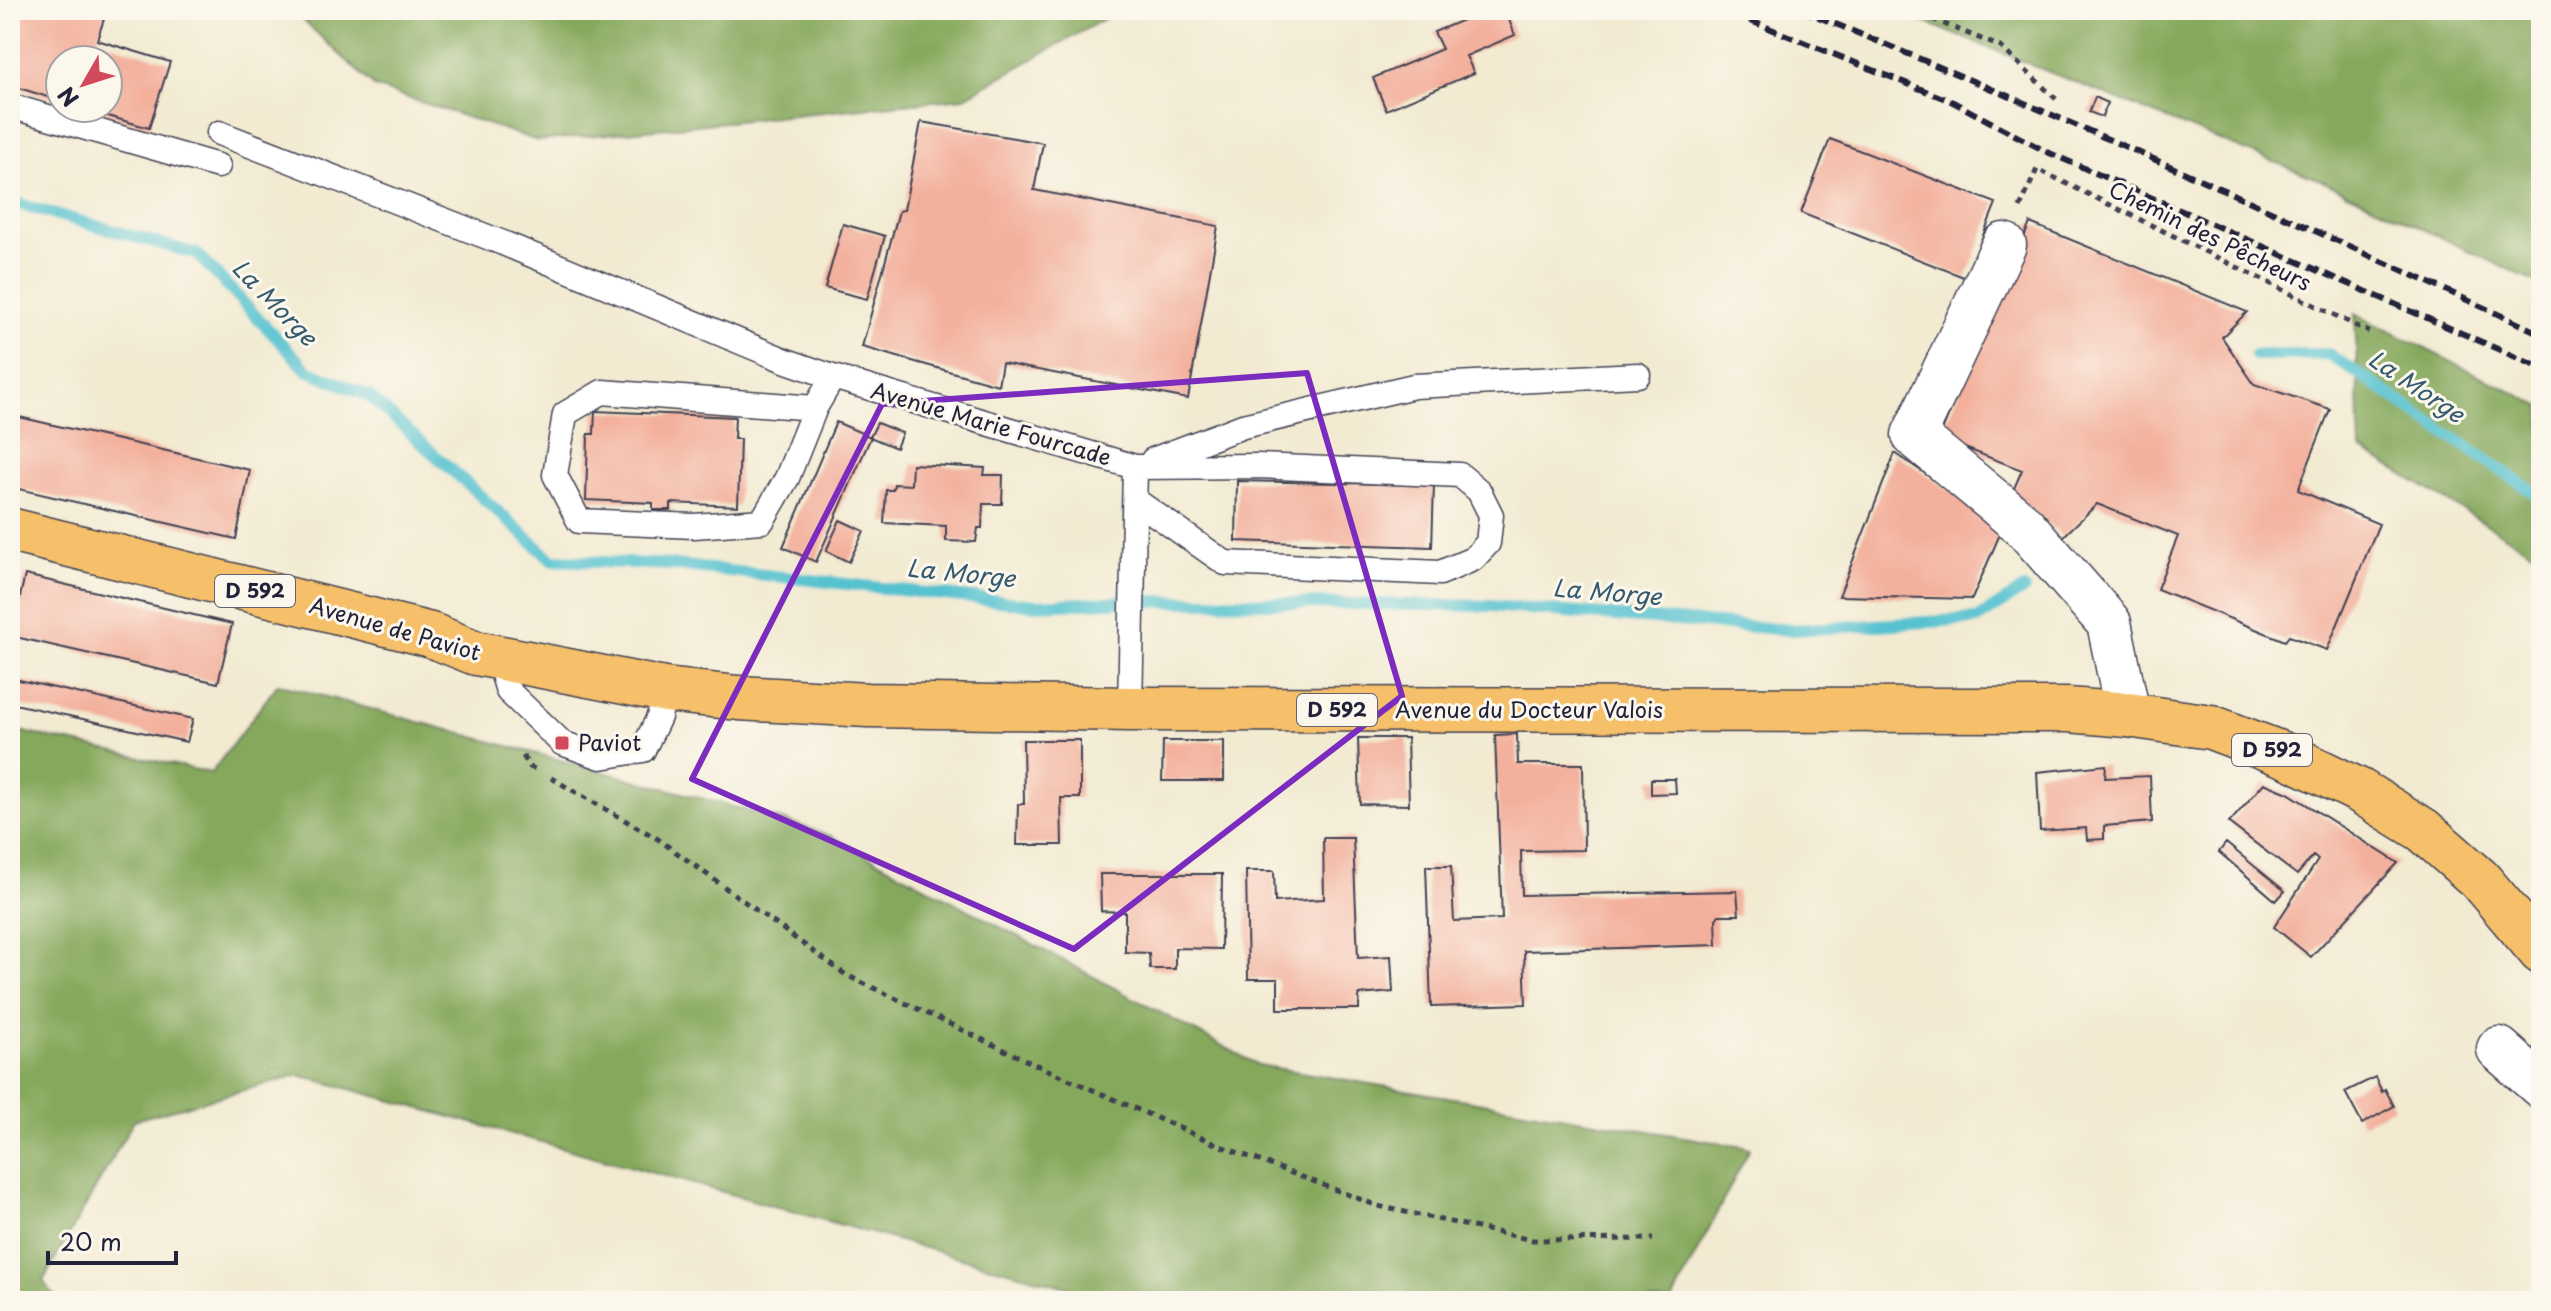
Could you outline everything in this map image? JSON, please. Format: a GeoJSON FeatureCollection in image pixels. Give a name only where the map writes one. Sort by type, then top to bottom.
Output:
{"type":"FeatureCollection","features":[{"type":"Feature","properties":{"kind":"main road","name":"Avenue de Paviot"},"geometry":{"type":"LineString","coordinates":[[10,530],[431,635],[476,653],[665,690],[738,698]]}},
{"type":"Feature","properties":{"kind":"main road","name":"Avenue du Docteur Valois"},"geometry":{"type":"LineString","coordinates":[[738,698],[868,705],[1130,709],[2068,710],[2128,715]]}},
{"type":"Feature","properties":{"kind":"main road","name":"D 592"},"geometry":{"type":"LineString","coordinates":[[2128,715],[2211,727],[2290,757],[2360,791],[2423,830],[2479,879],[2541,952]]}},
{"type":"Feature","properties":{"kind":"street"},"geometry":{"type":"LineString","coordinates":[[2004,245],[1914,435],[2024,526],[2109,623],[2128,715]]}},
{"type":"Feature","properties":{"kind":"street"},"geometry":{"type":"LineString","coordinates":[[2499,1049],[2541,1086]]}},
{"type":"Feature","properties":{"kind":"lane"},"geometry":{"type":"LineString","coordinates":[[10,106],[218,166]]}},
{"type":"Feature","properties":{"kind":"lane","name":"Avenue Marie Fourcade"},"geometry":{"type":"LineString","coordinates":[[219,133],[503,243],[784,360],[1135,467],[1130,709]]}},
{"type":"Feature","properties":{"kind":"lane"},"geometry":{"type":"LineString","coordinates":[[1135,467],[1243,426],[1414,386],[1638,375]]}},
{"type":"Feature","properties":{"kind":"lane"},"geometry":{"type":"LineString","coordinates":[[815,408],[602,392],[565,414],[555,475],[579,521],[694,526],[762,521],[787,478],[815,408],[833,377]]}},
{"type":"Feature","properties":{"kind":"lane"},"geometry":{"type":"LineString","coordinates":[[1135,467],[1258,466],[1460,475],[1479,491],[1491,515],[1488,543],[1473,559],[1440,573],[1225,563],[1135,500]]}},
{"type":"Feature","properties":{"kind":"lane"},"geometry":{"type":"LineString","coordinates":[[498,658],[508,691],[562,743],[601,757],[643,750],[659,717],[665,690]]}},
{"type":"Feature","properties":{"kind":"path"},"geometry":{"type":"LineString","coordinates":[[1910,10],[2001,47],[2056,99]]}},
{"type":"Feature","properties":{"kind":"path","name":"Chemin des Pêcheurs"},"geometry":{"type":"LineString","coordinates":[[2037,169],[2369,332]]}},
{"type":"Feature","properties":{"kind":"path"},"geometry":{"type":"LineString","coordinates":[[514,745],[530,767],[658,839],[846,975],[1032,1063],[1218,1145],[1378,1206],[1532,1240],[1653,1239]]}},
{"type":"Feature","properties":{"kind":"highlighted area"},"geometry":{"type":"Polygon","coordinates":[[[1307,373],[1402,696],[1074,949],[692,779],[882,404],[1307,373]]]}},
{"type":"Feature","properties":{"kind":"green space"},"geometry":{"type":"Polygon","coordinates":[[[292,10],[1120,10],[963,98],[538,141],[375,87],[292,10]]]}},
{"type":"Feature","properties":{"kind":"green space"},"geometry":{"type":"Polygon","coordinates":[[[1894,10],[2541,10],[2541,285],[2322,181],[1894,10]]]}},
{"type":"Feature","properties":{"kind":"green space"},"geometry":{"type":"Polygon","coordinates":[[[2355,314],[2541,406],[2541,557],[2360,449],[2355,314]]]}},
{"type":"Feature","properties":{"kind":"green space"},"geometry":{"type":"Polygon","coordinates":[[[278,684],[786,821],[831,836],[1258,1065],[1750,1148],[1672,1301],[1117,1301],[299,1075],[134,1120],[43,1281],[59,1301],[10,1301],[10,729],[211,773],[278,684]]]}},
{"type":"Feature","properties":{"kind":"building"},"geometry":{"type":"Polygon","coordinates":[[[10,10],[107,10],[97,40],[110,44],[44,44],[44,96],[10,85],[10,10]]]}},
{"type":"Feature","properties":{"kind":"building"},"geometry":{"type":"Polygon","coordinates":[[[1487,10],[1505,10],[1515,35],[1466,56],[1474,73],[1386,110],[1373,78],[1442,49],[1434,32],[1487,10]]]}},
{"type":"Feature","properties":{"kind":"building"},"geometry":{"type":"Polygon","coordinates":[[[124,48],[170,62],[149,128],[124,121],[124,48]]]}},
{"type":"Feature","properties":{"kind":"building"},"geometry":{"type":"Polygon","coordinates":[[[2095,97],[2108,103],[2102,117],[2089,112],[2095,97]]]}},
{"type":"Feature","properties":{"kind":"building"},"geometry":{"type":"Polygon","coordinates":[[[921,122],[1043,143],[1034,190],[1218,226],[1188,399],[1002,363],[998,385],[862,347],[899,211],[904,210],[921,122]]]}},
{"type":"Feature","properties":{"kind":"building"},"geometry":{"type":"Polygon","coordinates":[[[1830,139],[1996,203],[1966,278],[1801,213],[1830,139]]]}},
{"type":"Feature","properties":{"kind":"building"},"geometry":{"type":"Polygon","coordinates":[[[2030,223],[2247,312],[2222,337],[2254,384],[2330,409],[2298,490],[2379,524],[2327,650],[2289,636],[2285,641],[2157,589],[2178,536],[2097,504],[2063,537],[2012,493],[2022,470],[1939,438],[2030,223]]]}},
{"type":"Feature","properties":{"kind":"building"},"geometry":{"type":"Polygon","coordinates":[[[843,224],[885,236],[867,299],[825,288],[843,224]]]}},
{"type":"Feature","properties":{"kind":"building"},"geometry":{"type":"Polygon","coordinates":[[[595,411],[735,417],[734,439],[740,439],[738,506],[671,503],[671,510],[653,510],[653,503],[586,500],[588,434],[594,434],[595,411]]]}},
{"type":"Feature","properties":{"kind":"building"},"geometry":{"type":"Polygon","coordinates":[[[10,415],[250,470],[236,539],[10,487],[10,415]]]}},
{"type":"Feature","properties":{"kind":"building"},"geometry":{"type":"Polygon","coordinates":[[[836,422],[871,437],[816,562],[783,547],[836,422]]]}},
{"type":"Feature","properties":{"kind":"building"},"geometry":{"type":"Polygon","coordinates":[[[877,423],[902,433],[896,448],[870,437],[877,423]]]}},
{"type":"Feature","properties":{"kind":"building"},"geometry":{"type":"Polygon","coordinates":[[[1895,453],[2003,527],[1972,599],[1839,596],[1895,453]]]}},
{"type":"Feature","properties":{"kind":"building"},"geometry":{"type":"Polygon","coordinates":[[[912,464],[985,468],[984,475],[1003,475],[1002,504],[983,504],[982,528],[978,528],[976,542],[946,541],[946,526],[884,523],[886,490],[893,490],[894,484],[911,485],[912,464]]]}},
{"type":"Feature","properties":{"kind":"building"},"geometry":{"type":"Polygon","coordinates":[[[1237,481],[1434,485],[1432,547],[1236,541],[1237,481]]]}},
{"type":"Feature","properties":{"kind":"building"},"geometry":{"type":"Polygon","coordinates":[[[840,520],[864,531],[849,562],[826,551],[840,520]]]}},
{"type":"Feature","properties":{"kind":"building"},"geometry":{"type":"Polygon","coordinates":[[[25,575],[232,624],[218,683],[11,636],[25,575]]]}},
{"type":"Feature","properties":{"kind":"building"},"geometry":{"type":"Polygon","coordinates":[[[10,678],[193,719],[187,742],[10,703],[10,678]]]}},
{"type":"Feature","properties":{"kind":"building"},"geometry":{"type":"Polygon","coordinates":[[[1517,734],[1518,764],[1583,764],[1584,850],[1521,851],[1522,895],[1737,891],[1739,915],[1719,915],[1716,919],[1717,945],[1524,951],[1526,1004],[1431,1007],[1426,866],[1451,866],[1454,921],[1502,919],[1495,735],[1517,734]]]}},
{"type":"Feature","properties":{"kind":"building"},"geometry":{"type":"Polygon","coordinates":[[[1358,738],[1407,738],[1409,805],[1360,804],[1358,738]]]}},
{"type":"Feature","properties":{"kind":"building"},"geometry":{"type":"Polygon","coordinates":[[[1023,740],[1080,740],[1080,798],[1061,798],[1062,845],[1017,845],[1018,804],[1024,804],[1023,740]]]}},
{"type":"Feature","properties":{"kind":"building"},"geometry":{"type":"Polygon","coordinates":[[[1163,741],[1224,741],[1224,781],[1162,781],[1163,741]]]}},
{"type":"Feature","properties":{"kind":"building"},"geometry":{"type":"Polygon","coordinates":[[[2106,765],[2105,778],[2150,776],[2152,822],[2104,826],[2104,839],[2087,840],[2086,828],[2040,831],[2037,772],[2106,765]]]}},
{"type":"Feature","properties":{"kind":"building"},"geometry":{"type":"Polygon","coordinates":[[[1651,779],[1675,779],[1676,793],[1651,794],[1651,779]]]}},
{"type":"Feature","properties":{"kind":"building"},"geometry":{"type":"Polygon","coordinates":[[[2264,783],[2288,793],[2398,863],[2311,957],[2274,927],[2318,860],[2313,856],[2297,875],[2229,823],[2264,783]]]}},
{"type":"Feature","properties":{"kind":"building"},"geometry":{"type":"Polygon","coordinates":[[[1323,838],[1353,838],[1358,958],[1391,956],[1393,992],[1359,995],[1359,1009],[1278,1009],[1278,979],[1248,979],[1246,871],[1274,871],[1275,902],[1324,899],[1323,838]]]}},
{"type":"Feature","properties":{"kind":"building"},"geometry":{"type":"Polygon","coordinates":[[[2226,843],[2285,891],[2276,901],[2219,852],[2226,843]]]}},
{"type":"Feature","properties":{"kind":"building"},"geometry":{"type":"Polygon","coordinates":[[[1100,874],[1222,874],[1221,949],[1175,948],[1175,969],[1150,969],[1149,953],[1125,952],[1125,912],[1101,911],[1100,874]]]}},
{"type":"Feature","properties":{"kind":"building"},"geometry":{"type":"Polygon","coordinates":[[[2375,1077],[2394,1106],[2362,1124],[2345,1092],[2375,1077]]]}},
{"type":"Feature","properties":{"kind":"waterway","name":"La Morge"},"geometry":{"type":"LineString","coordinates":[[10,198],[22,205],[197,254],[307,370],[369,396],[552,560],[675,565],[1035,605],[1134,601],[1490,606],[1792,630],[1977,619],[2024,589]]}},
{"type":"Feature","properties":{"kind":"waterway","name":"La Morge"},"geometry":{"type":"LineString","coordinates":[[2255,355],[2329,354],[2541,497]]}},
{"type":"Feature","properties":{"kind":"railway"},"geometry":{"type":"LineString","coordinates":[[1715,10],[1746,19],[1953,102],[2045,151],[2541,368]]}},
{"type":"Feature","properties":{"kind":"railway"},"geometry":{"type":"LineString","coordinates":[[1801,10],[1988,87],[2541,334]]}},
{"type":"Feature","properties":{"kind":"place","name":"Paviot"},"geometry":{"type":"Point","coordinates":[562,743]}}]}
